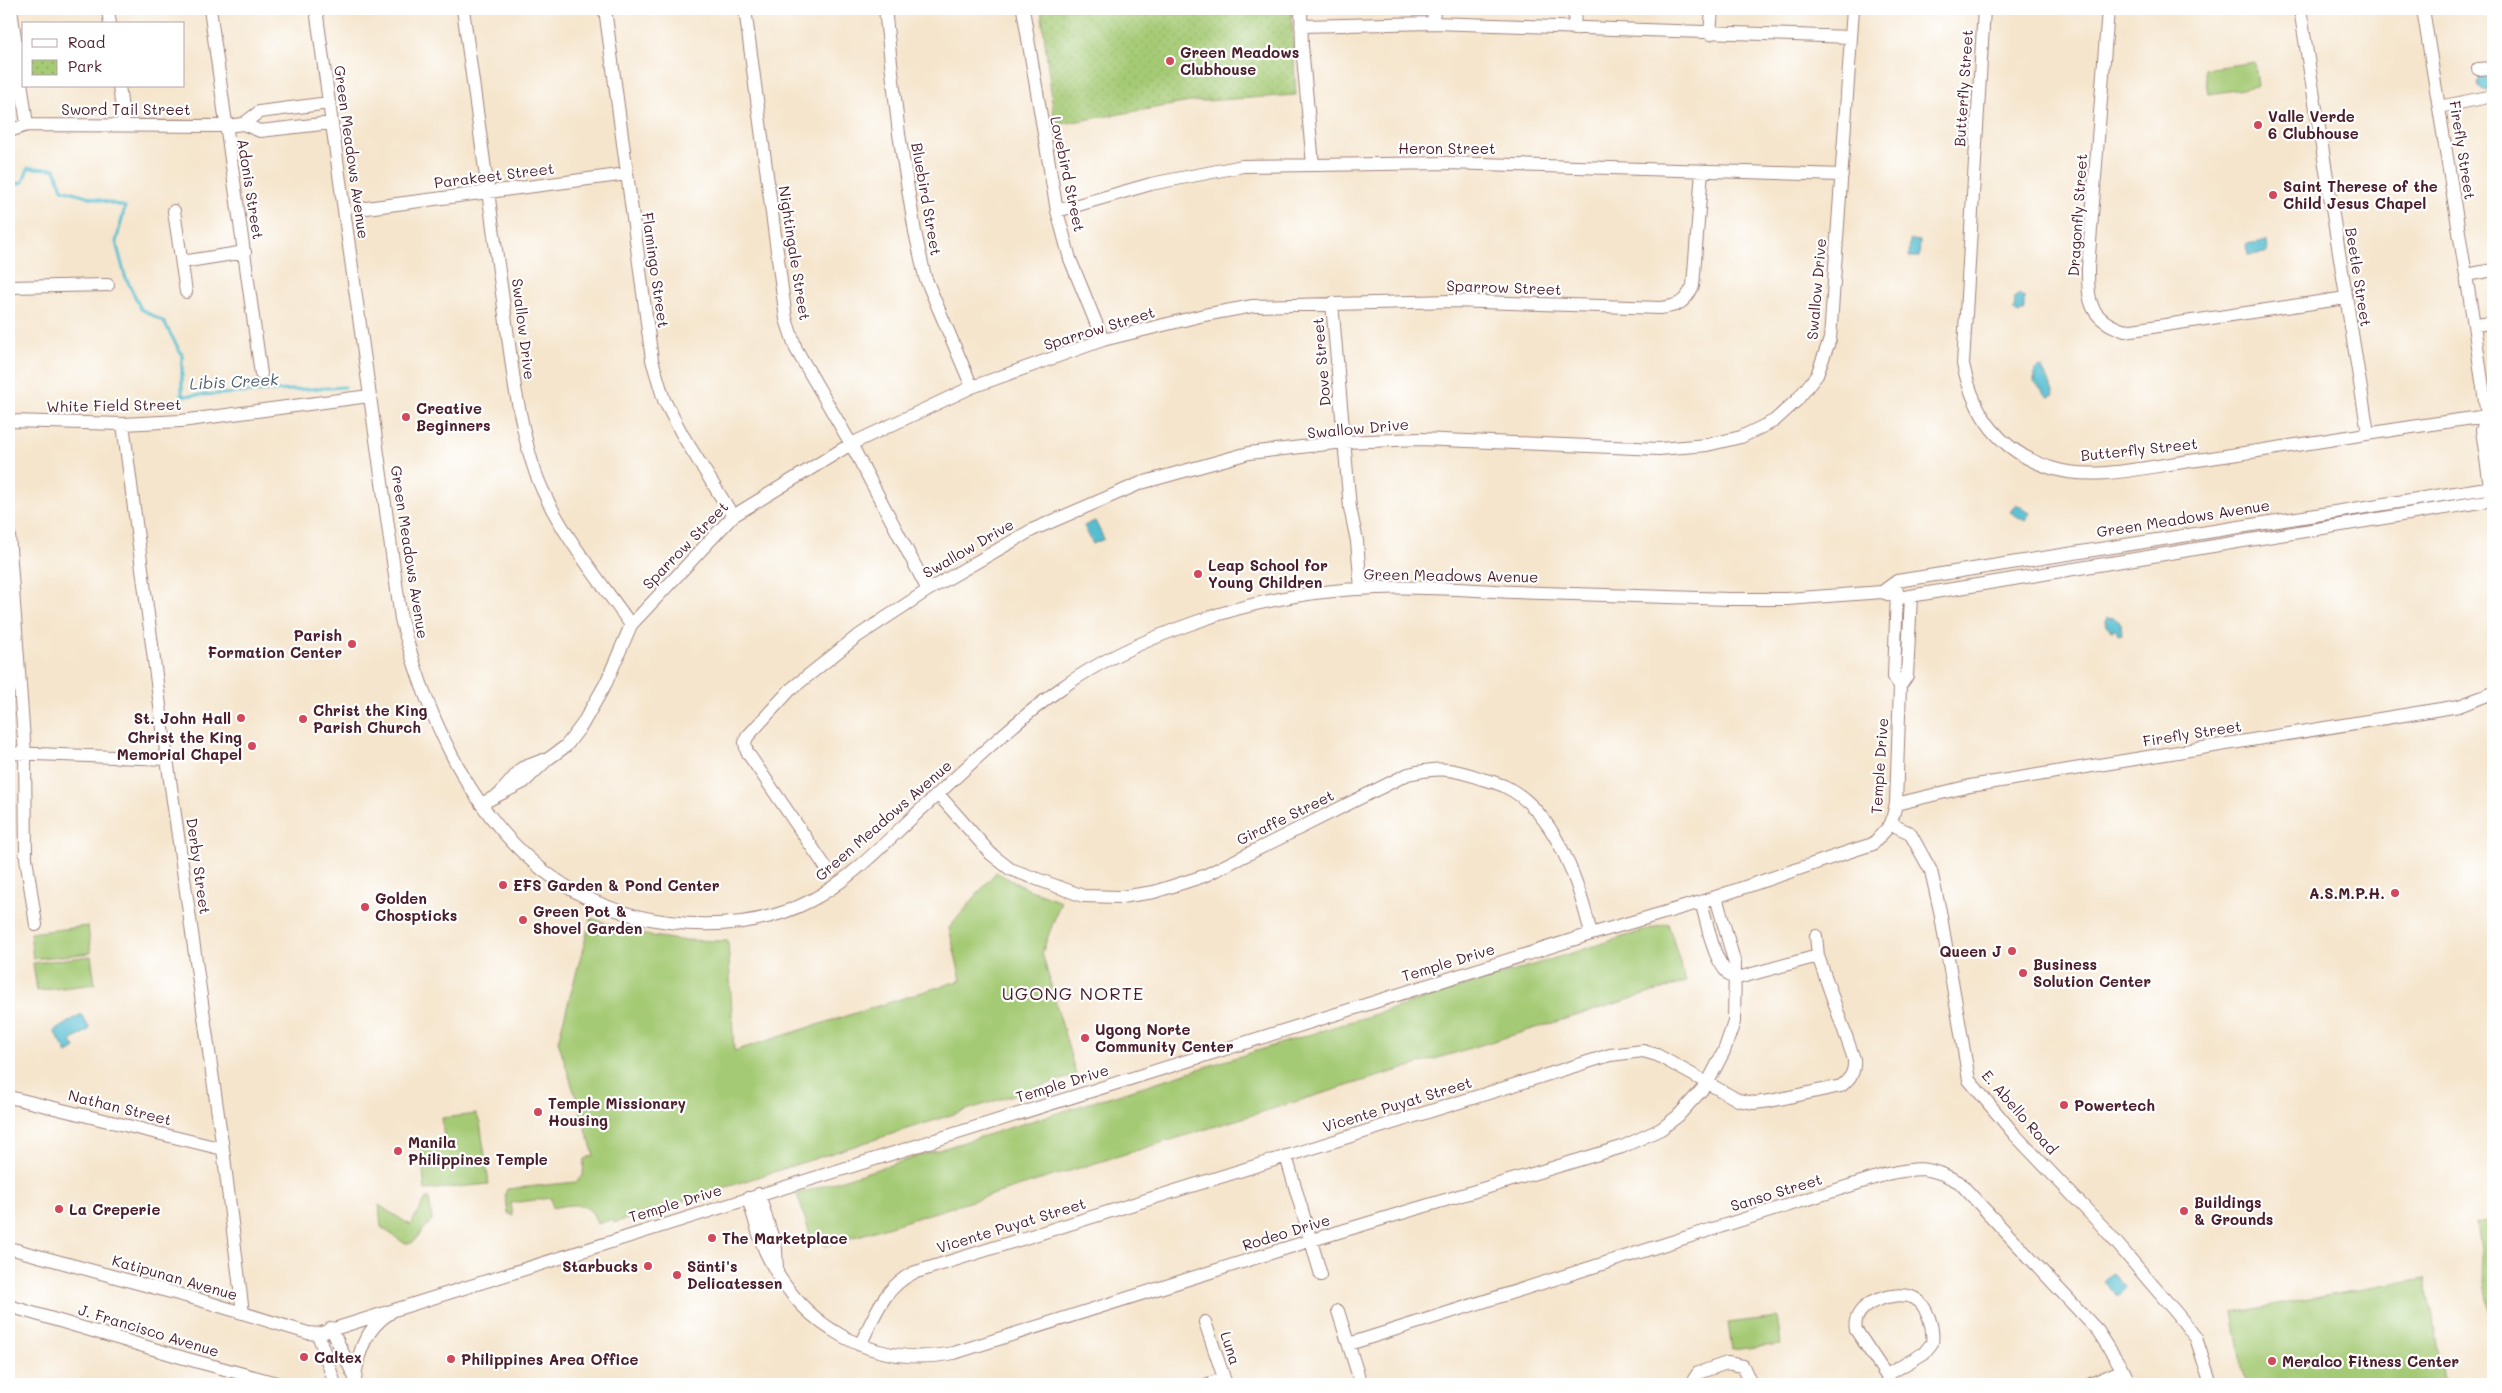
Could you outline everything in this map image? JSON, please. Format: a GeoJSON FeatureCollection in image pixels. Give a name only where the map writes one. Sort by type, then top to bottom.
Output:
{"type":"FeatureCollection","features":[{"type":"Feature","properties":{"kind":"street"},"geometry":{"type":"LineString","coordinates":[[11,9],[12,34],[27,125]]}},
{"type":"Feature","properties":{"kind":"street"},"geometry":{"type":"LineString","coordinates":[[108,9],[110,22]]}},
{"type":"Feature","properties":{"kind":"street","name":"Adonis Street"},"geometry":{"type":"LineString","coordinates":[[210,9],[261,374]]}},
{"type":"Feature","properties":{"kind":"street","name":"Green Meadows Avenue"},"geometry":{"type":"LineString","coordinates":[[316,9],[401,618],[414,667],[439,732],[481,804],[518,850],[539,868],[577,893],[615,909],[654,920],[693,925],[731,924],[772,915],[809,902],[837,884],[938,794],[1062,688],[1108,661],[1163,635],[1243,607],[1302,595],[1357,589],[1730,599],[1786,599],[1882,592],[1904,597]]}},
{"type":"Feature","properties":{"kind":"street","name":"Swallow Drive"},"geometry":{"type":"LineString","coordinates":[[463,9],[490,192],[515,388],[527,446],[543,491],[564,528],[631,625]]}},
{"type":"Feature","properties":{"kind":"street","name":"Flamingo Street"},"geometry":{"type":"LineString","coordinates":[[605,9],[652,360],[664,400],[683,436],[733,516]]}},
{"type":"Feature","properties":{"kind":"street","name":"Nightingale Street"},"geometry":{"type":"LineString","coordinates":[[744,9],[786,319],[796,349],[851,444],[928,590]]}},
{"type":"Feature","properties":{"kind":"street","name":"Bluebird Street"},"geometry":{"type":"LineString","coordinates":[[885,9],[899,134],[925,277],[972,387]]}},
{"type":"Feature","properties":{"kind":"street","name":"Lovebird Street"},"geometry":{"type":"LineString","coordinates":[[1023,9],[1057,211],[1070,259],[1103,340]]}},
{"type":"Feature","properties":{"kind":"street"},"geometry":{"type":"LineString","coordinates":[[1301,9],[1313,165]]}},
{"type":"Feature","properties":{"kind":"street"},"geometry":{"type":"LineString","coordinates":[[1433,23],[1434,9]]}},
{"type":"Feature","properties":{"kind":"street"},"geometry":{"type":"LineString","coordinates":[[1574,29],[1575,9]]}},
{"type":"Feature","properties":{"kind":"street"},"geometry":{"type":"LineString","coordinates":[[1710,34],[1712,9]]}},
{"type":"Feature","properties":{"kind":"street","name":"Swallow Drive"},"geometry":{"type":"LineString","coordinates":[[827,869],[747,752],[745,743],[747,737],[790,690],[855,638],[928,590],[1032,530],[1141,483],[1249,453],[1344,442],[1420,439],[1659,449],[1707,445],[1741,437],[1774,421],[1797,400],[1817,375],[1830,339],[1853,9]]}},
{"type":"Feature","properties":{"kind":"street","name":"Butterfly Street"},"geometry":{"type":"LineString","coordinates":[[1984,9],[1963,364],[1969,392],[1982,420],[2005,443],[2025,456],[2051,468],[2077,473],[2111,472],[2250,453],[2368,433],[2490,422]]}},
{"type":"Feature","properties":{"kind":"street","name":"Dragonfly Street"},"geometry":{"type":"LineString","coordinates":[[2108,9],[2088,268],[2088,292],[2094,313],[2109,326],[2125,331],[2346,298]]}},
{"type":"Feature","properties":{"kind":"street","name":"Beetle Street"},"geometry":{"type":"LineString","coordinates":[[2300,9],[2368,433]]}},
{"type":"Feature","properties":{"kind":"street","name":"Firefly Street"},"geometry":{"type":"LineString","coordinates":[[2423,9],[2490,422],[2482,430],[2492,495]]}},
{"type":"Feature","properties":{"kind":"street"},"geometry":{"type":"LineString","coordinates":[[1301,26],[1433,23],[1710,34],[1851,37]]}},
{"type":"Feature","properties":{"kind":"street"},"geometry":{"type":"LineString","coordinates":[[2478,68],[2493,68]]}},
{"type":"Feature","properties":{"kind":"street"},"geometry":{"type":"LineString","coordinates":[[119,88],[124,125]]}},
{"type":"Feature","properties":{"kind":"street"},"geometry":{"type":"LineString","coordinates":[[2439,107],[2493,96]]}},
{"type":"Feature","properties":{"kind":"street","name":"Sword Tail Street"},"geometry":{"type":"LineString","coordinates":[[243,124],[259,112],[329,103]]}},
{"type":"Feature","properties":{"kind":"street","name":"Sword Tail Street"},"geometry":{"type":"LineString","coordinates":[[9,131],[27,125],[226,126],[243,124],[260,131],[331,123]]}},
{"type":"Feature","properties":{"kind":"street","name":"Heron Street"},"geometry":{"type":"LineString","coordinates":[[1057,211],[1151,184],[1243,166],[1447,163],[1842,175]]}},
{"type":"Feature","properties":{"kind":"street","name":"Sparrow Street"},"geometry":{"type":"LineString","coordinates":[[481,804],[501,793],[522,768],[548,759],[566,746],[582,725],[606,683],[631,625],[733,516],[851,444],[972,387],[1103,340],[1204,315],[1253,306],[1453,301],[1660,308],[1677,306],[1687,300],[1693,286],[1702,171]]}},
{"type":"Feature","properties":{"kind":"street","name":"Parakeet Street"},"geometry":{"type":"LineString","coordinates":[[366,208],[627,174]]}},
{"type":"Feature","properties":{"kind":"street"},"geometry":{"type":"LineString","coordinates":[[174,212],[186,292]]}},
{"type":"Feature","properties":{"kind":"street"},"geometry":{"type":"LineString","coordinates":[[182,262],[244,252]]}},
{"type":"Feature","properties":{"kind":"street"},"geometry":{"type":"LineString","coordinates":[[2466,275],[2493,270]]}},
{"type":"Feature","properties":{"kind":"street"},"geometry":{"type":"LineString","coordinates":[[9,288],[108,285]]}},
{"type":"Feature","properties":{"kind":"street","name":"Dove Street"},"geometry":{"type":"LineString","coordinates":[[1332,303],[1350,508],[1357,541],[1357,589]]}},
{"type":"Feature","properties":{"kind":"street"},"geometry":{"type":"LineString","coordinates":[[2474,326],[2493,323]]}},
{"type":"Feature","properties":{"kind":"street","name":"White Field Street"},"geometry":{"type":"LineString","coordinates":[[9,422],[123,424],[181,421],[369,396]]}},
{"type":"Feature","properties":{"kind":"street","name":"Derby Street"},"geometry":{"type":"LineString","coordinates":[[123,424],[167,759],[223,1149],[242,1313]]}},
{"type":"Feature","properties":{"kind":"street"},"geometry":{"type":"LineString","coordinates":[[1904,597],[2405,514],[2492,495]]}},
{"type":"Feature","properties":{"kind":"street","name":"Green Meadows Avenue"},"geometry":{"type":"LineString","coordinates":[[1882,592],[1896,581],[2009,562],[2403,500],[2492,495]]}},
{"type":"Feature","properties":{"kind":"street"},"geometry":{"type":"LineString","coordinates":[[2403,500],[2405,514]]}},
{"type":"Feature","properties":{"kind":"street"},"geometry":{"type":"LineString","coordinates":[[9,535],[25,754],[26,858],[36,925]]}},
{"type":"Feature","properties":{"kind":"street"},"geometry":{"type":"LineString","coordinates":[[2178,536],[2180,552]]}},
{"type":"Feature","properties":{"kind":"street"},"geometry":{"type":"LineString","coordinates":[[2129,543],[2131,560]]}},
{"type":"Feature","properties":{"kind":"street"},"geometry":{"type":"LineString","coordinates":[[2009,562],[2013,579]]}},
{"type":"Feature","properties":{"kind":"street","name":"Temple Drive"},"geometry":{"type":"LineString","coordinates":[[331,1328],[1591,934],[1702,902],[1873,844],[1891,824],[1896,804],[1900,686],[1907,676],[1904,597],[1896,581]]}},
{"type":"Feature","properties":{"kind":"street","name":"Firefly Street"},"geometry":{"type":"LineString","coordinates":[[1896,804],[1970,786],[2459,706],[2493,693]]}},
{"type":"Feature","properties":{"kind":"street"},"geometry":{"type":"LineString","coordinates":[[9,753],[167,759]]}},
{"type":"Feature","properties":{"kind":"street","name":"Giraffe Street"},"geometry":{"type":"LineString","coordinates":[[938,794],[991,854],[1010,869],[1083,896],[1129,897],[1154,892],[1204,876],[1408,774],[1429,769],[1452,769],[1505,787],[1527,802],[1551,830],[1570,866],[1591,934]]}},
{"type":"Feature","properties":{"kind":"street","name":"E. Abello Road"},"geometry":{"type":"LineString","coordinates":[[1891,824],[1910,833],[1931,871],[1940,911],[1970,1080],[2015,1135],[2104,1227],[2179,1316],[2194,1335],[2211,1384]]}},
{"type":"Feature","properties":{"kind":"street","name":"Rodeo Drive"},"geometry":{"type":"LineString","coordinates":[[754,1196],[768,1241],[776,1249],[777,1270],[798,1303],[805,1310],[838,1334],[880,1352],[919,1357],[954,1353],[1641,1139],[1661,1129],[1678,1116],[1707,1084],[1724,1051],[1734,1022],[1734,964],[1716,897]]}},
{"type":"Feature","properties":{"kind":"street"},"geometry":{"type":"LineString","coordinates":[[1702,902],[1718,960],[1725,972],[1734,979],[1818,956]]}},
{"type":"Feature","properties":{"kind":"street","name":"Vicente Puyat Street"},"geometry":{"type":"LineString","coordinates":[[860,1345],[891,1289],[902,1278],[913,1273],[1610,1055],[1642,1051],[1657,1055],[1738,1100],[1754,1103],[1841,1086],[1851,1077],[1855,1068],[1854,1059],[1818,956],[1816,936]]}},
{"type":"Feature","properties":{"kind":"street","name":"Nathan Street"},"geometry":{"type":"LineString","coordinates":[[9,1097],[223,1149]]}},
{"type":"Feature","properties":{"kind":"street"},"geometry":{"type":"LineString","coordinates":[[1286,1156],[1321,1274]]}},
{"type":"Feature","properties":{"kind":"street","name":"Sanso Street"},"geometry":{"type":"LineString","coordinates":[[1348,1344],[1878,1177],[1915,1168],[1937,1170],[1958,1182],[2098,1331],[2130,1384]]}},
{"type":"Feature","properties":{"kind":"street","name":"Katipunan Avenue"},"geometry":{"type":"LineString","coordinates":[[9,1248],[308,1333],[318,1334]]}},
{"type":"Feature","properties":{"kind":"street"},"geometry":{"type":"LineString","coordinates":[[1907,1296],[1916,1298],[1927,1314],[1932,1343],[1890,1380],[1856,1330],[1856,1318],[1862,1308],[1872,1302],[1907,1296]]}},
{"type":"Feature","properties":{"kind":"street","name":"J. Francisco Avenue"},"geometry":{"type":"LineString","coordinates":[[9,1306],[184,1358],[280,1384]]}},
{"type":"Feature","properties":{"kind":"street"},"geometry":{"type":"LineString","coordinates":[[356,1382],[356,1362],[365,1339],[383,1317],[401,1306]]}},
{"type":"Feature","properties":{"kind":"street"},"geometry":{"type":"LineString","coordinates":[[1338,1310],[1361,1384]]}},
{"type":"Feature","properties":{"kind":"street","name":"Luna"},"geometry":{"type":"LineString","coordinates":[[1205,1322],[1225,1382]]}},
{"type":"Feature","properties":{"kind":"street"},"geometry":{"type":"LineString","coordinates":[[335,1384],[318,1334],[331,1328],[356,1382]]}},
{"type":"Feature","properties":{"kind":"street"},"geometry":{"type":"LineString","coordinates":[[1691,1384],[1698,1373],[1726,1363],[1735,1363],[1743,1366],[1751,1384]]}},
{"type":"Feature","properties":{"kind":"street"},"geometry":{"type":"LineString","coordinates":[[2091,1384],[2123,1370]]}},
{"type":"Feature","properties":{"kind":"street"},"geometry":{"type":"LineString","coordinates":[[1208,1384],[1225,1382]]}},
{"type":"Feature","properties":{"kind":"green space","name":"Green Meadows Clubhouse"},"geometry":{"type":"Polygon","coordinates":[[[1041,9],[1291,9],[1296,95],[1190,102],[1055,125],[1041,9]]]}},
{"type":"Feature","properties":{"kind":"green space"},"geometry":{"type":"Polygon","coordinates":[[[2255,62],[2258,87],[2208,94],[2204,69],[2255,62]]]}},
{"type":"Feature","properties":{"kind":"green space"},"geometry":{"type":"Polygon","coordinates":[[[996,872],[1025,888],[1061,901],[1042,953],[1076,1075],[614,1223],[613,1219],[597,1224],[594,1216],[585,1207],[567,1205],[552,1208],[551,1198],[511,1203],[513,1216],[508,1213],[505,1194],[507,1189],[576,1182],[583,1176],[584,1159],[594,1155],[558,1041],[591,918],[639,934],[679,940],[728,941],[734,1051],[961,980],[949,928],[996,872]]]}},
{"type":"Feature","properties":{"kind":"green space"},"geometry":{"type":"Polygon","coordinates":[[[1668,923],[1686,982],[825,1246],[822,1240],[816,1240],[811,1237],[797,1194],[1668,923]]]}},
{"type":"Feature","properties":{"kind":"green space"},"geometry":{"type":"Polygon","coordinates":[[[88,926],[91,953],[33,959],[30,933],[88,926]]]}},
{"type":"Feature","properties":{"kind":"green space"},"geometry":{"type":"Polygon","coordinates":[[[91,956],[95,984],[37,991],[33,963],[91,956]]]}},
{"type":"Feature","properties":{"kind":"green space"},"geometry":{"type":"Polygon","coordinates":[[[476,1114],[480,1122],[489,1184],[425,1190],[420,1143],[444,1140],[442,1118],[476,1114]]]}},
{"type":"Feature","properties":{"kind":"green space"},"geometry":{"type":"Polygon","coordinates":[[[426,1198],[429,1198],[432,1220],[412,1243],[404,1243],[381,1227],[379,1205],[410,1225],[426,1198]]]}},
{"type":"Feature","properties":{"kind":"green space"},"geometry":{"type":"Polygon","coordinates":[[[2493,1221],[2493,1333],[2476,1224],[2493,1221]]]}},
{"type":"Feature","properties":{"kind":"green space"},"geometry":{"type":"Polygon","coordinates":[[[2425,1278],[2444,1384],[2245,1384],[2232,1313],[2425,1278]]]}},
{"type":"Feature","properties":{"kind":"green space"},"geometry":{"type":"Polygon","coordinates":[[[1777,1317],[1781,1344],[1732,1350],[1728,1323],[1777,1317]]]}},
{"type":"Feature","properties":{"kind":"water"},"geometry":{"type":"Polygon","coordinates":[[[2483,75],[2489,75],[2494,80],[2492,89],[2483,91],[2478,86],[2478,80],[2483,75]]]}},
{"type":"Feature","properties":{"kind":"water"},"geometry":{"type":"Polygon","coordinates":[[[1910,240],[1920,241],[1919,257],[1909,257],[1910,240]]]}},
{"type":"Feature","properties":{"kind":"water"},"geometry":{"type":"Polygon","coordinates":[[[2266,241],[2267,253],[2248,255],[2246,244],[2266,241]]]}},
{"type":"Feature","properties":{"kind":"water"},"geometry":{"type":"Polygon","coordinates":[[[2019,294],[2024,297],[2024,311],[2018,314],[2014,311],[2015,297],[2019,294]]]}},
{"type":"Feature","properties":{"kind":"water"},"geometry":{"type":"Polygon","coordinates":[[[2041,367],[2054,395],[2048,397],[2034,382],[2035,370],[2041,367]]]}},
{"type":"Feature","properties":{"kind":"water"},"geometry":{"type":"Polygon","coordinates":[[[2016,504],[2030,513],[2025,521],[2010,512],[2016,504]]]}},
{"type":"Feature","properties":{"kind":"water"},"geometry":{"type":"Polygon","coordinates":[[[1095,521],[1104,539],[1093,544],[1084,526],[1095,521]]]}},
{"type":"Feature","properties":{"kind":"water"},"geometry":{"type":"Polygon","coordinates":[[[2107,617],[2114,618],[2121,623],[2122,634],[2118,635],[2116,629],[2111,631],[2106,626],[2105,621],[2107,617]]]}},
{"type":"Feature","properties":{"kind":"water"},"geometry":{"type":"Polygon","coordinates":[[[81,1014],[90,1029],[71,1041],[75,1048],[67,1053],[54,1031],[81,1014]]]}},
{"type":"Feature","properties":{"kind":"water"},"geometry":{"type":"Polygon","coordinates":[[[2112,1273],[2126,1288],[2117,1296],[2103,1281],[2112,1273]]]}},
{"type":"Feature","properties":{"kind":"waterway","name":"Libis Creek"},"geometry":{"type":"LineString","coordinates":[[9,186],[23,182],[28,168],[55,169],[62,189],[125,207],[116,242],[125,276],[141,309],[164,322],[182,355],[182,396],[345,387]]}},
{"type":"Feature","properties":{"kind":"place","name":"Green Meadows Clubhouse"},"geometry":{"type":"Point","coordinates":[1170,61]}},
{"type":"Feature","properties":{"kind":"place","name":"Valle Verde 6 Clubhouse"},"geometry":{"type":"Point","coordinates":[2258,125]}},
{"type":"Feature","properties":{"kind":"place","name":"Saint Therese of the Child Jesus Chapel"},"geometry":{"type":"Point","coordinates":[2273,195]}},
{"type":"Feature","properties":{"kind":"place","name":"Creative Beginners"},"geometry":{"type":"Point","coordinates":[406,417]}},
{"type":"Feature","properties":{"kind":"place","name":"Leap School for Young Children"},"geometry":{"type":"Point","coordinates":[1198,574]}},
{"type":"Feature","properties":{"kind":"place","name":"Parish Formation Center"},"geometry":{"type":"Point","coordinates":[352,644]}},
{"type":"Feature","properties":{"kind":"place","name":"St. John Hall"},"geometry":{"type":"Point","coordinates":[241,718]}},
{"type":"Feature","properties":{"kind":"place","name":"Christ the King Parish Church"},"geometry":{"type":"Point","coordinates":[303,719]}},
{"type":"Feature","properties":{"kind":"place","name":"Christ the King Memorial Chapel"},"geometry":{"type":"Point","coordinates":[252,746]}},
{"type":"Feature","properties":{"kind":"place","name":"EFS Garden & Pond Center"},"geometry":{"type":"Point","coordinates":[503,885]}},
{"type":"Feature","properties":{"kind":"place","name":"A.S.M.P.H."},"geometry":{"type":"Point","coordinates":[2395,893]}},
{"type":"Feature","properties":{"kind":"place","name":"Golden Chospticks"},"geometry":{"type":"Point","coordinates":[365,907]}},
{"type":"Feature","properties":{"kind":"place","name":"Green Pot & Shovel Garden"},"geometry":{"type":"Point","coordinates":[523,920]}},
{"type":"Feature","properties":{"kind":"place","name":"Queen J"},"geometry":{"type":"Point","coordinates":[2012,951]}},
{"type":"Feature","properties":{"kind":"place","name":"Business Solution Center"},"geometry":{"type":"Point","coordinates":[2023,973]}},
{"type":"Feature","properties":{"kind":"place","name":"Ugong Norte Community Center"},"geometry":{"type":"Point","coordinates":[1085,1038]}},
{"type":"Feature","properties":{"kind":"place","name":"Powertech"},"geometry":{"type":"Point","coordinates":[2064,1105]}},
{"type":"Feature","properties":{"kind":"place","name":"Temple Missionary Housing"},"geometry":{"type":"Point","coordinates":[538,1112]}},
{"type":"Feature","properties":{"kind":"place","name":"Manila Philippines Temple"},"geometry":{"type":"Point","coordinates":[398,1151]}},
{"type":"Feature","properties":{"kind":"place","name":"La Creperie"},"geometry":{"type":"Point","coordinates":[59,1209]}},
{"type":"Feature","properties":{"kind":"place","name":"Buildings & Grounds"},"geometry":{"type":"Point","coordinates":[2184,1211]}},
{"type":"Feature","properties":{"kind":"place","name":"The Marketplace"},"geometry":{"type":"Point","coordinates":[712,1238]}},
{"type":"Feature","properties":{"kind":"place","name":"Starbucks"},"geometry":{"type":"Point","coordinates":[648,1266]}},
{"type":"Feature","properties":{"kind":"place","name":"Sänti's Delicatessen"},"geometry":{"type":"Point","coordinates":[677,1275]}},
{"type":"Feature","properties":{"kind":"place","name":"Caltex"},"geometry":{"type":"Point","coordinates":[304,1357]}},
{"type":"Feature","properties":{"kind":"place","name":"Philippines Area Office"},"geometry":{"type":"Point","coordinates":[451,1359]}},
{"type":"Feature","properties":{"kind":"place","name":"Meralco Fitness Center"},"geometry":{"type":"Point","coordinates":[2272,1361]}},
{"type":"Feature","properties":{"kind":"district","name":"UGONG NORTE"},"geometry":{"type":"Point","coordinates":[1073,993]}}]}
